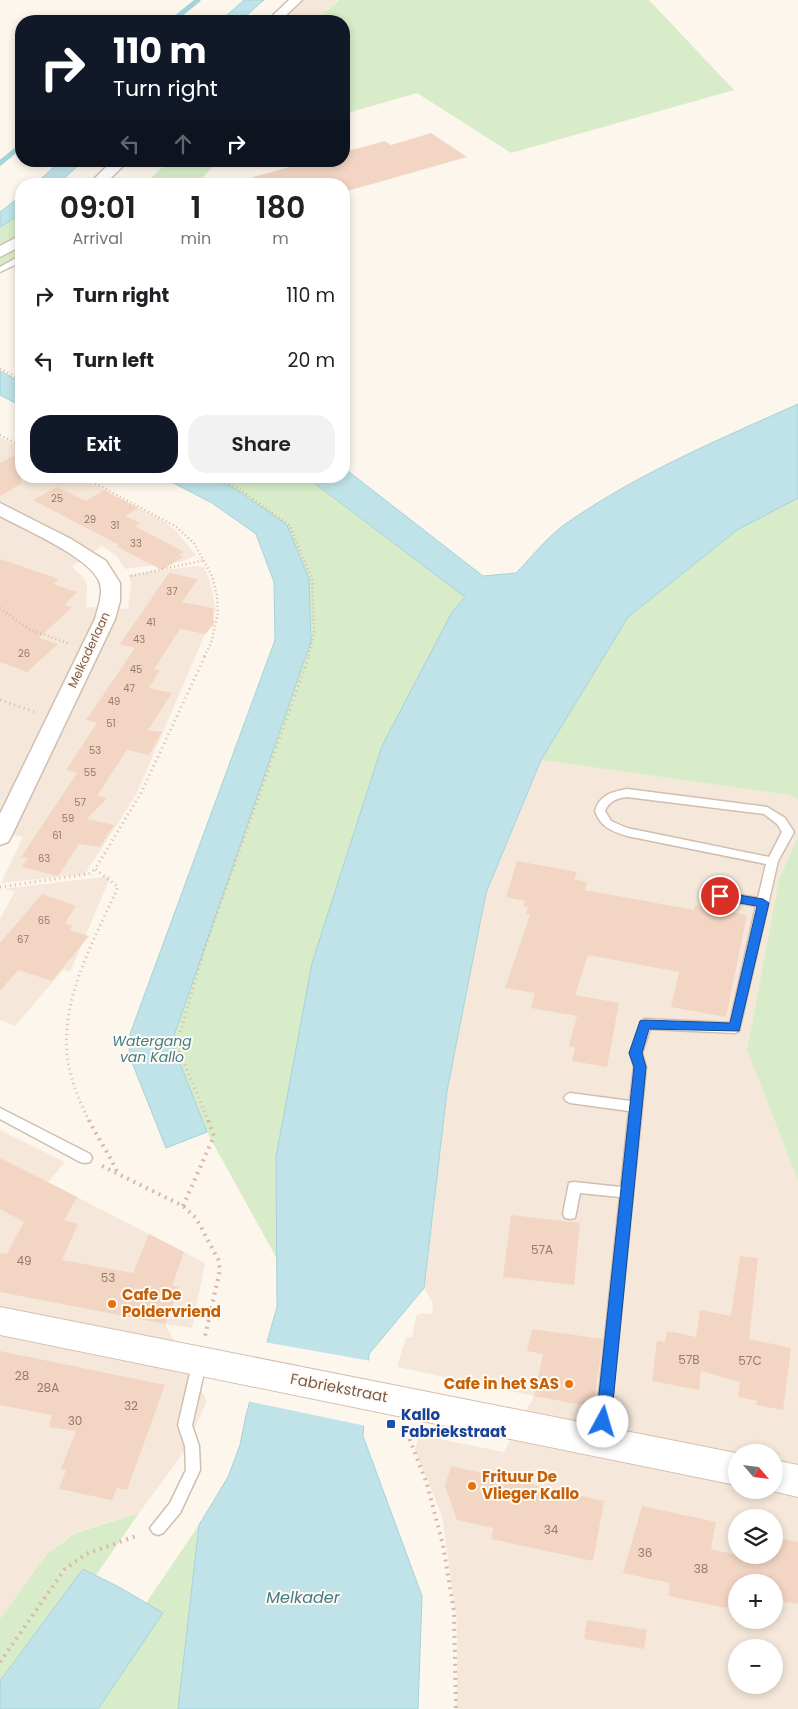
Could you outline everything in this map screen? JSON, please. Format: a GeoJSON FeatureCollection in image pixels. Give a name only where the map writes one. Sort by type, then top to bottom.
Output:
{"type":"FeatureCollection","features":[{"type":"Feature","properties":{"kind":"main road","name":"Fabriekstraat"},"geometry":{"type":"LineString","coordinates":[[0,1321],[728,1466]]}},
{"type":"Feature","properties":{"kind":"main road"},"geometry":{"type":"LineString","coordinates":[[783,1478],[798,1481]]}},
{"type":"Feature","properties":{"kind":"street"},"geometry":{"type":"LineString","coordinates":[[280,15],[296,0]]}},
{"type":"Feature","properties":{"kind":"street"},"geometry":{"type":"LineString","coordinates":[[103,178],[114,167]]}},
{"type":"Feature","properties":{"kind":"street"},"geometry":{"type":"LineString","coordinates":[[0,252],[15,243]]}},
{"type":"Feature","properties":{"kind":"street"},"geometry":{"type":"LineString","coordinates":[[0,509],[84,554],[99,564],[108,580]]}},
{"type":"Feature","properties":{"kind":"street","name":"Melkaderlaan"},"geometry":{"type":"LineString","coordinates":[[0,837],[106,619],[110,601],[110,583],[108,580]]}},
{"type":"Feature","properties":{"kind":"lane"},"geometry":{"type":"LineString","coordinates":[[0,270],[15,262]]}},
{"type":"Feature","properties":{"kind":"lane"},"geometry":{"type":"LineString","coordinates":[[601,1441],[640,1067],[636,1053],[645,1024],[735,1028],[772,861],[788,832],[780,821],[767,812],[627,793],[612,795],[603,802],[600,811],[603,820],[610,827],[627,832],[772,861]]}},
{"type":"Feature","properties":{"kind":"lane"},"geometry":{"type":"LineString","coordinates":[[720,896],[763,903]]}},
{"type":"Feature","properties":{"kind":"lane"},"geometry":{"type":"LineString","coordinates":[[570,1098],[636,1107]]}},
{"type":"Feature","properties":{"kind":"lane"},"geometry":{"type":"LineString","coordinates":[[0,1113],[85,1158]]}},
{"type":"Feature","properties":{"kind":"lane"},"geometry":{"type":"LineString","coordinates":[[570,1214],[574,1187],[627,1193]]}},
{"type":"Feature","properties":{"kind":"lane"},"geometry":{"type":"LineString","coordinates":[[158,1528],[175,1508],[193,1470],[192,1446],[185,1425],[208,1362]]}},
{"type":"Feature","properties":{"kind":"path"},"geometry":{"type":"LineString","coordinates":[[0,369],[15,376]]}},
{"type":"Feature","properties":{"kind":"path"},"geometry":{"type":"LineString","coordinates":[[0,435],[15,443]]}},
{"type":"Feature","properties":{"kind":"path"},"geometry":{"type":"LineString","coordinates":[[0,887],[89,874],[95,869],[141,793],[211,643],[218,613],[217,596],[204,560],[194,542],[175,526],[94,483]]}},
{"type":"Feature","properties":{"kind":"path"},"geometry":{"type":"LineString","coordinates":[[184,1206],[214,1136],[178,1048],[180,1033],[204,950],[310,652],[314,633],[312,580],[290,526],[241,490],[228,483]]}},
{"type":"Feature","properties":{"kind":"path"},"geometry":{"type":"LineString","coordinates":[[108,580],[204,560]]}},
{"type":"Feature","properties":{"kind":"path"},"geometry":{"type":"LineString","coordinates":[[0,608],[28,629],[72,645]]}},
{"type":"Feature","properties":{"kind":"path"},"geometry":{"type":"LineString","coordinates":[[0,700],[58,718]]}},
{"type":"Feature","properties":{"kind":"path"},"geometry":{"type":"LineString","coordinates":[[95,869],[118,887],[74,988],[67,1026],[67,1054],[80,1102],[101,1145],[112,1159],[118,1174]]}},
{"type":"Feature","properties":{"kind":"path"},"geometry":{"type":"LineString","coordinates":[[85,1158],[184,1206],[196,1218],[218,1259],[220,1270],[208,1362]]}},
{"type":"Feature","properties":{"kind":"path"},"geometry":{"type":"LineString","coordinates":[[402,1401],[410,1440],[427,1484],[443,1545],[454,1612],[456,1709]]}},
{"type":"Feature","properties":{"kind":"path"},"geometry":{"type":"LineString","coordinates":[[0,1662],[65,1569],[86,1554],[158,1528]]}},
{"type":"Feature","properties":{"kind":"shaded area"},"geometry":{"type":"Polygon","coordinates":[[[303,0],[338,0],[322,15],[286,15],[303,0]]]}},
{"type":"Feature","properties":{"kind":"shaded area"},"geometry":{"type":"Polygon","coordinates":[[[0,437],[15,445],[15,483],[90,483],[162,520],[175,530],[196,555],[184,561],[125,569],[117,556],[102,546],[72,566],[86,581],[86,607],[128,609],[131,582],[128,575],[195,566],[204,567],[210,581],[216,610],[211,623],[214,624],[205,634],[136,795],[85,874],[1,883],[23,837],[0,833],[0,437]]]}},
{"type":"Feature","properties":{"kind":"shaded area"},"geometry":{"type":"Polygon","coordinates":[[[541,760],[789,795],[798,800],[798,836],[779,879],[747,1050],[798,1181],[798,1709],[457,1709],[457,1623],[442,1516],[415,1450],[419,1435],[504,1452],[534,1396],[397,1367],[406,1337],[412,1337],[416,1316],[421,1313],[432,1314],[433,1303],[424,1288],[447,1091],[486,893],[541,760]]]}},
{"type":"Feature","properties":{"kind":"shaded area"},"geometry":{"type":"Polygon","coordinates":[[[111,876],[70,972],[63,970],[15,1026],[0,1020],[0,919],[15,891],[3,889],[111,876]]]}},
{"type":"Feature","properties":{"kind":"shaded area"},"geometry":{"type":"Polygon","coordinates":[[[0,1130],[65,1162],[48,1182],[205,1263],[192,1328],[165,1324],[207,1401],[183,1453],[139,1513],[75,1532],[47,1554],[0,1619],[0,1130]]]}},
{"type":"Feature","properties":{"kind":"green space"},"geometry":{"type":"Polygon","coordinates":[[[339,0],[649,0],[734,90],[511,153],[417,93],[350,112],[350,15],[322,15],[339,0]]]}},
{"type":"Feature","properties":{"kind":"green space"},"geometry":{"type":"Polygon","coordinates":[[[162,167],[213,167],[202,178],[151,178],[162,167]]]}},
{"type":"Feature","properties":{"kind":"green space"},"geometry":{"type":"Polygon","coordinates":[[[15,218],[15,257],[0,266],[0,227],[15,218]]]}},
{"type":"Feature","properties":{"kind":"green space"},"geometry":{"type":"Polygon","coordinates":[[[224,483],[314,483],[465,597],[452,612],[382,746],[276,1157],[277,1259],[207,1132],[174,1048],[174,1036],[311,641],[287,525],[237,490],[224,483]]]}},
{"type":"Feature","properties":{"kind":"green space"},"geometry":{"type":"Polygon","coordinates":[[[798,498],[798,800],[789,795],[541,760],[628,617],[737,530],[798,498]]]}},
{"type":"Feature","properties":{"kind":"green space"},"geometry":{"type":"Polygon","coordinates":[[[798,836],[798,1181],[747,1050],[779,879],[798,836]]]}},
{"type":"Feature","properties":{"kind":"green space"},"geometry":{"type":"Polygon","coordinates":[[[139,1513],[96,1575],[83,1569],[0,1681],[0,1619],[47,1554],[75,1533],[139,1513]]]}},
{"type":"Feature","properties":{"kind":"green space"},"geometry":{"type":"Polygon","coordinates":[[[199,1525],[178,1709],[98,1709],[162,1613],[146,1603],[199,1525]]]}},
{"type":"Feature","properties":{"kind":"water"},"geometry":{"type":"Polygon","coordinates":[[[244,0],[264,0],[247,15],[227,15],[244,0]]]}},
{"type":"Feature","properties":{"kind":"water"},"geometry":{"type":"Polygon","coordinates":[[[54,167],[76,167],[65,178],[42,178],[54,167]]]}},
{"type":"Feature","properties":{"kind":"water"},"geometry":{"type":"Polygon","coordinates":[[[15,201],[15,218],[0,227],[0,212],[15,201]]]}},
{"type":"Feature","properties":{"kind":"water"},"geometry":{"type":"Polygon","coordinates":[[[0,371],[15,379],[15,403],[0,395],[0,371]]]}},
{"type":"Feature","properties":{"kind":"water","name":"Melkader"},"geometry":{"type":"Polygon","coordinates":[[[798,404],[798,498],[737,530],[628,617],[541,760],[486,893],[447,1091],[424,1288],[369,1354],[363,1436],[422,1596],[418,1709],[178,1709],[199,1525],[228,1477],[240,1445],[246,1415],[277,1307],[276,1157],[312,963],[382,746],[452,612],[465,597],[314,483],[350,483],[350,473],[483,576],[516,573],[557,530],[591,507],[678,459],[798,404]]]}},
{"type":"Feature","properties":{"kind":"water","name":"Watergang van Kallo"},"geometry":{"type":"Polygon","coordinates":[[[173,483],[224,483],[237,490],[287,525],[309,579],[311,641],[174,1036],[174,1048],[207,1132],[166,1148],[129,1055],[130,1034],[275,640],[274,582],[256,534],[212,503],[173,483]]]}},
{"type":"Feature","properties":{"kind":"water"},"geometry":{"type":"Polygon","coordinates":[[[83,1569],[119,1587],[163,1613],[98,1709],[0,1709],[0,1681],[83,1569]]]}},
{"type":"Feature","properties":{"kind":"pier"},"geometry":{"type":"Polygon","coordinates":[[[264,1342],[371,1361],[366,1426],[247,1401],[264,1342]]]}},
{"type":"Feature","properties":{"kind":"building"},"geometry":{"type":"Polygon","coordinates":[[[431,133],[467,157],[350,190],[350,178],[253,178],[290,167],[350,167],[350,150],[385,141],[391,145],[431,133]]]}},
{"type":"Feature","properties":{"kind":"building"},"geometry":{"type":"Polygon","coordinates":[[[15,454],[15,483],[21,484],[0,496],[0,463],[15,454]]]}},
{"type":"Feature","properties":{"kind":"building"},"geometry":{"type":"Polygon","coordinates":[[[57,487],[86,501],[104,490],[138,508],[125,516],[140,523],[135,526],[184,552],[179,555],[183,557],[162,570],[33,500],[57,487]]]}},
{"type":"Feature","properties":{"kind":"building"},"geometry":{"type":"Polygon","coordinates":[[[0,559],[59,579],[53,584],[77,592],[64,605],[72,607],[39,638],[58,644],[27,672],[0,662],[0,559]]]}},
{"type":"Feature","properties":{"kind":"building"},"geometry":{"type":"Polygon","coordinates":[[[169,573],[198,579],[182,602],[213,608],[214,624],[205,634],[180,629],[154,669],[160,670],[149,688],[172,693],[148,730],[162,732],[149,755],[127,750],[97,796],[107,798],[87,819],[114,825],[100,847],[79,844],[58,876],[22,867],[28,858],[21,857],[77,773],[66,770],[97,723],[86,720],[135,648],[120,644],[169,573]]]}},
{"type":"Feature","properties":{"kind":"building"},"geometry":{"type":"Polygon","coordinates":[[[517,861],[577,872],[574,879],[587,882],[585,890],[694,910],[695,905],[747,915],[726,1017],[671,1007],[679,972],[588,955],[575,995],[619,1003],[607,1067],[572,1061],[575,1047],[569,1046],[577,1016],[531,1008],[535,993],[505,988],[530,915],[526,914],[528,908],[523,906],[525,901],[506,897],[517,861]]]}},
{"type":"Feature","properties":{"kind":"building"},"geometry":{"type":"Polygon","coordinates":[[[42,894],[76,906],[65,923],[72,926],[69,930],[89,936],[52,981],[18,970],[0,991],[0,943],[42,894]]]}},
{"type":"Feature","properties":{"kind":"building"},"geometry":{"type":"Polygon","coordinates":[[[0,1158],[77,1197],[64,1220],[78,1224],[62,1260],[133,1273],[149,1234],[184,1252],[172,1286],[179,1287],[165,1324],[0,1292],[0,1253],[7,1254],[24,1222],[0,1209],[0,1158]]]}},
{"type":"Feature","properties":{"kind":"building"},"geometry":{"type":"Polygon","coordinates":[[[511,1215],[580,1223],[574,1285],[503,1277],[511,1215]]]}},
{"type":"Feature","properties":{"kind":"building"},"geometry":{"type":"Polygon","coordinates":[[[740,1256],[758,1258],[749,1339],[791,1348],[783,1410],[756,1405],[757,1401],[738,1397],[740,1382],[701,1371],[699,1390],[652,1381],[657,1341],[665,1342],[667,1331],[696,1337],[700,1310],[731,1316],[740,1256]]]}},
{"type":"Feature","properties":{"kind":"building"},"geometry":{"type":"Polygon","coordinates":[[[532,1329],[603,1339],[593,1407],[534,1396],[543,1354],[527,1351],[532,1329]]]}},
{"type":"Feature","properties":{"kind":"building"},"geometry":{"type":"Polygon","coordinates":[[[0,1351],[165,1385],[127,1490],[117,1488],[112,1500],[59,1489],[66,1470],[61,1469],[76,1431],[49,1427],[52,1415],[0,1405],[0,1351]]]}},
{"type":"Feature","properties":{"kind":"building"},"geometry":{"type":"Polygon","coordinates":[[[451,1466],[604,1501],[593,1561],[491,1539],[493,1528],[457,1520],[445,1486],[451,1466]]]}},
{"type":"Feature","properties":{"kind":"building"},"geometry":{"type":"Polygon","coordinates":[[[642,1506],[716,1522],[711,1549],[728,1553],[728,1564],[783,1564],[783,1539],[798,1542],[798,1604],[783,1602],[783,1574],[728,1574],[728,1607],[726,1608],[668,1596],[670,1583],[623,1573],[642,1506]]]}},
{"type":"Feature","properties":{"kind":"building"},"geometry":{"type":"Polygon","coordinates":[[[587,1620],[647,1630],[644,1649],[584,1639],[587,1620]]]}},
{"type":"Feature","properties":{"kind":"waterway"},"geometry":{"type":"LineString","coordinates":[[179,15],[198,0]]}},
{"type":"Feature","properties":{"kind":"waterway"},"geometry":{"type":"LineString","coordinates":[[0,163],[15,151]]}},
{"type":"Feature","properties":{"kind":"place","name":"Cafe De Poldervriend"},"geometry":{"type":"Point","coordinates":[112,1304]}},
{"type":"Feature","properties":{"kind":"place","name":"Cafe in het SAS"},"geometry":{"type":"Point","coordinates":[569,1384]}},
{"type":"Feature","properties":{"kind":"place","name":"Kallo Fabriekstraat"},"geometry":{"type":"Point","coordinates":[391,1424]}},
{"type":"Feature","properties":{"kind":"place","name":"Frituur De Vlieger Kallo"},"geometry":{"type":"Point","coordinates":[472,1486]}},
{"type":"Feature","properties":{"kind":"route"},"geometry":{"type":"LineString","coordinates":[[603,1422],[640,1067],[636,1053],[645,1024],[735,1028],[763,903],[720,896]]}}]}
